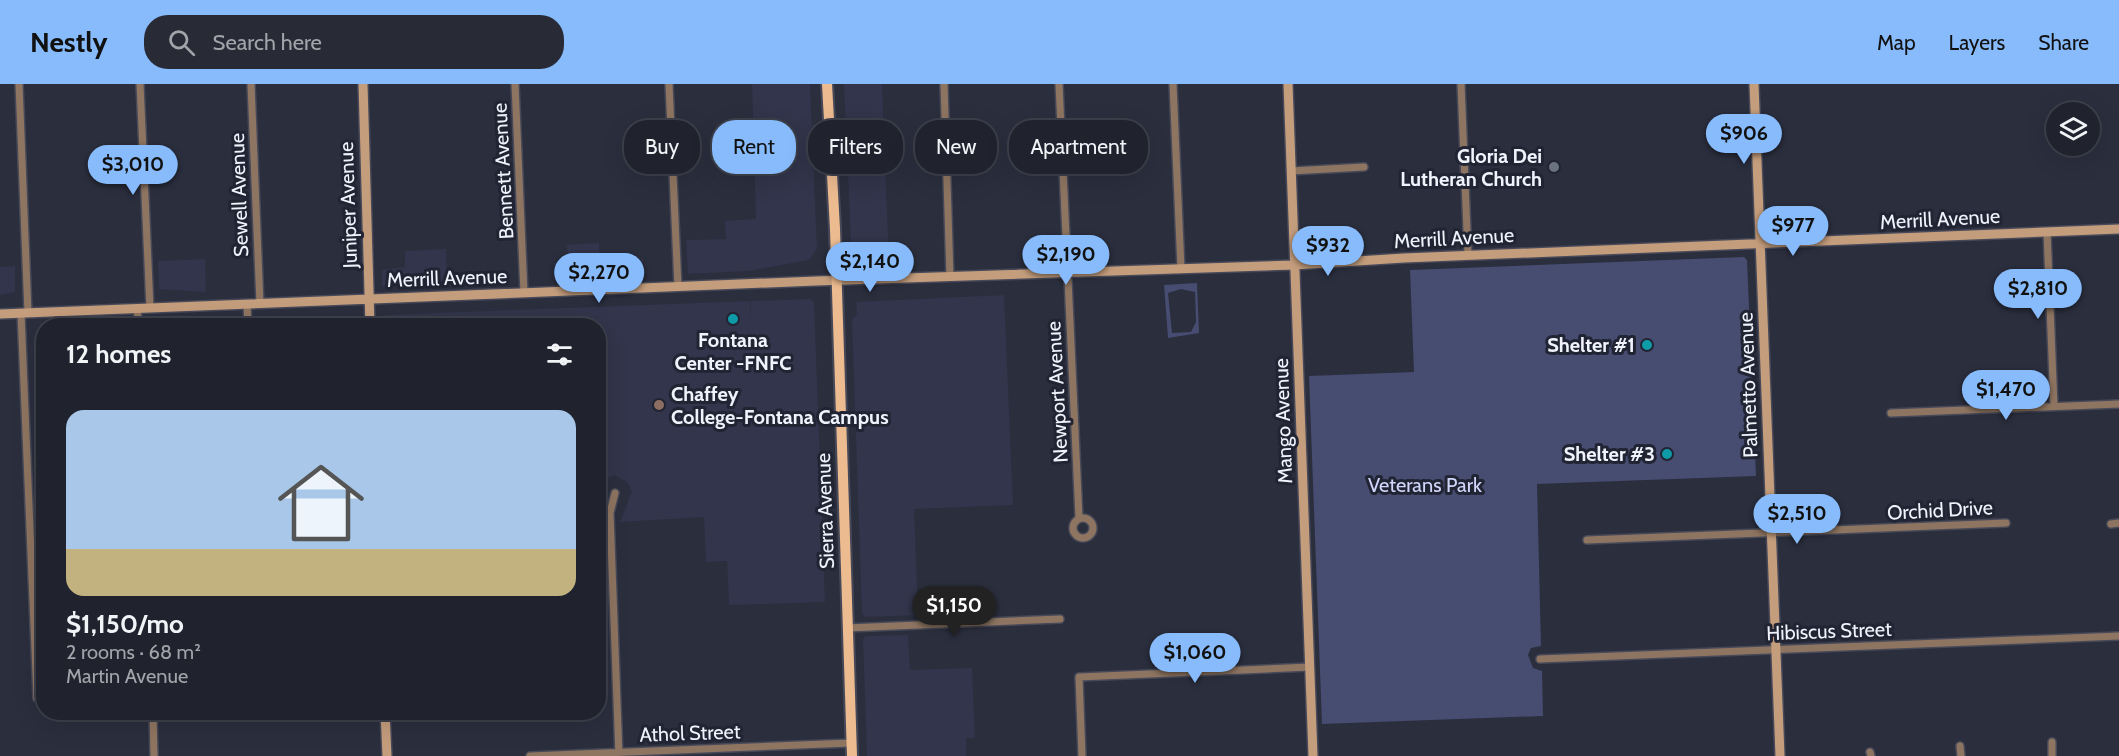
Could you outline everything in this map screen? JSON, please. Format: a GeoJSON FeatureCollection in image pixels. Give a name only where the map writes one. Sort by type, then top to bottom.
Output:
{"type":"FeatureCollection","features":[{"type":"Feature","properties":{"kind":"main road","name":"Juniper Avenue"},"geometry":{"type":"LineString","coordinates":[[363,84],[370,318]]}},
{"type":"Feature","properties":{"kind":"main road","name":"Sierra Avenue"},"geometry":{"type":"LineString","coordinates":[[827,84],[852,756]]}},
{"type":"Feature","properties":{"kind":"main road","name":"Mango Avenue"},"geometry":{"type":"LineString","coordinates":[[1288,84],[1313,756]]}},
{"type":"Feature","properties":{"kind":"main road","name":"Palmetto Avenue"},"geometry":{"type":"LineString","coordinates":[[1754,84],[1780,756]]}},
{"type":"Feature","properties":{"kind":"main road","name":"Merrill Avenue"},"geometry":{"type":"LineString","coordinates":[[0,314],[835,280],[1294,265],[1468,255],[2119,229]]}},
{"type":"Feature","properties":{"kind":"main road"},"geometry":{"type":"LineString","coordinates":[[385,720],[387,756]]}},
{"type":"Feature","properties":{"kind":"street"},"geometry":{"type":"LineString","coordinates":[[19,84],[36,666]]}},
{"type":"Feature","properties":{"kind":"street"},"geometry":{"type":"LineString","coordinates":[[140,84],[150,308]]}},
{"type":"Feature","properties":{"kind":"street","name":"Sewell Avenue"},"geometry":{"type":"LineString","coordinates":[[251,84],[260,304]]}},
{"type":"Feature","properties":{"kind":"street","name":"Bennett Avenue"},"geometry":{"type":"LineString","coordinates":[[515,84],[524,293]]}},
{"type":"Feature","properties":{"kind":"street"},"geometry":{"type":"LineString","coordinates":[[669,84],[678,287]]}},
{"type":"Feature","properties":{"kind":"street"},"geometry":{"type":"LineString","coordinates":[[944,84],[950,277]]}},
{"type":"Feature","properties":{"kind":"street","name":"Newport Avenue"},"geometry":{"type":"LineString","coordinates":[[1059,84],[1079,518]]}},
{"type":"Feature","properties":{"kind":"street"},"geometry":{"type":"LineString","coordinates":[[1173,84],[1181,269]]}},
{"type":"Feature","properties":{"kind":"street"},"geometry":{"type":"LineString","coordinates":[[1461,84],[1468,255]]}},
{"type":"Feature","properties":{"kind":"street"},"geometry":{"type":"LineString","coordinates":[[1291,171],[1364,167]]}},
{"type":"Feature","properties":{"kind":"street"},"geometry":{"type":"LineString","coordinates":[[2047,232],[2054,406]]}},
{"type":"Feature","properties":{"kind":"street"},"geometry":{"type":"LineString","coordinates":[[247,304],[248,318]]}},
{"type":"Feature","properties":{"kind":"street"},"geometry":{"type":"LineString","coordinates":[[137,309],[138,318]]}},
{"type":"Feature","properties":{"kind":"street"},"geometry":{"type":"LineString","coordinates":[[1891,412],[2119,404]]}},
{"type":"Feature","properties":{"kind":"street"},"geometry":{"type":"LineString","coordinates":[[615,493],[610,513],[619,754]]}},
{"type":"Feature","properties":{"kind":"street"},"geometry":{"type":"LineString","coordinates":[[2110,524],[2119,523]]}},
{"type":"Feature","properties":{"kind":"street","name":"Orchid Drive"},"geometry":{"type":"LineString","coordinates":[[1587,540],[2006,524]]}},
{"type":"Feature","properties":{"kind":"street"},"geometry":{"type":"LineString","coordinates":[[847,628],[1060,619]]}},
{"type":"Feature","properties":{"kind":"street","name":"Hibiscus Street"},"geometry":{"type":"LineString","coordinates":[[1540,658],[2119,636]]}},
{"type":"Feature","properties":{"kind":"street"},"geometry":{"type":"LineString","coordinates":[[1082,756],[1079,677],[1310,667]]}},
{"type":"Feature","properties":{"kind":"street"},"geometry":{"type":"LineString","coordinates":[[153,720],[154,756]]}},
{"type":"Feature","properties":{"kind":"street"},"geometry":{"type":"LineString","coordinates":[[2052,742],[2052,756]]}},
{"type":"Feature","properties":{"kind":"street","name":"Athol Street"},"geometry":{"type":"LineString","coordinates":[[530,756],[851,743]]}},
{"type":"Feature","properties":{"kind":"street"},"geometry":{"type":"LineString","coordinates":[[1960,746],[1961,756]]}},
{"type":"Feature","properties":{"kind":"shaded area"},"geometry":{"type":"Polygon","coordinates":[[[752,84],[810,84],[812,120],[808,120],[808,174],[814,174],[817,249],[809,260],[749,271],[688,274],[686,240],[726,239],[725,221],[756,219],[755,174],[796,174],[796,120],[753,120],[752,84]]]}},
{"type":"Feature","properties":{"kind":"shaded area"},"geometry":{"type":"Polygon","coordinates":[[[844,84],[882,84],[883,120],[846,120],[844,84]]]}},
{"type":"Feature","properties":{"kind":"shaded area"},"geometry":{"type":"Polygon","coordinates":[[[848,174],[886,174],[889,263],[852,263],[848,174]]]}},
{"type":"Feature","properties":{"kind":"shaded area"},"geometry":{"type":"Polygon","coordinates":[[[599,243],[600,260],[643,258],[643,277],[553,280],[554,263],[568,262],[567,245],[599,243]]]}},
{"type":"Feature","properties":{"kind":"shaded area"},"geometry":{"type":"Polygon","coordinates":[[[446,249],[447,284],[382,286],[382,270],[405,267],[405,251],[446,249]]]}},
{"type":"Feature","properties":{"kind":"shaded area"},"geometry":{"type":"Polygon","coordinates":[[[205,259],[206,292],[159,289],[158,261],[205,259]]]}},
{"type":"Feature","properties":{"kind":"shaded area"},"geometry":{"type":"Polygon","coordinates":[[[15,266],[15,292],[0,295],[0,267],[15,266]]]}},
{"type":"Feature","properties":{"kind":"shaded area"},"geometry":{"type":"Polygon","coordinates":[[[1004,295],[1013,505],[914,509],[918,615],[865,617],[862,613],[852,320],[857,314],[856,302],[1004,295]]]}},
{"type":"Feature","properties":{"kind":"shaded area"},"geometry":{"type":"Polygon","coordinates":[[[810,299],[814,302],[825,602],[729,605],[727,561],[706,562],[704,517],[620,522],[632,491],[627,482],[614,475],[606,480],[606,318],[384,318],[385,315],[750,301],[751,319],[751,301],[810,299]]]}},
{"type":"Feature","properties":{"kind":"shaded area"},"geometry":{"type":"Polygon","coordinates":[[[908,635],[910,670],[972,668],[975,738],[966,738],[966,756],[867,756],[863,639],[865,636],[908,635]]]}},
{"type":"Feature","properties":{"kind":"green space","name":"Veterans Park"},"geometry":{"type":"Polygon","coordinates":[[[1744,257],[1747,260],[1756,476],[1537,484],[1541,646],[1531,648],[1528,655],[1533,668],[1542,671],[1543,716],[1322,724],[1309,376],[1414,372],[1410,270],[1744,257]]]}},
{"type":"Feature","properties":{"kind":"green space"},"geometry":{"type":"Polygon","coordinates":[[[1197,283],[1199,333],[1168,338],[1164,285],[1197,283]],[[1181,289],[1168,293],[1172,333],[1191,332],[1196,322],[1195,292],[1181,289]]]}},
{"type":"Feature","properties":{"kind":"place","name":"Gloria Dei Lutheran Church"},"geometry":{"type":"Point","coordinates":[1554,167]}},
{"type":"Feature","properties":{"kind":"place","name":"Fontana Center -FNFC"},"geometry":{"type":"Point","coordinates":[733,319]}},
{"type":"Feature","properties":{"kind":"place","name":"Shelter #1"},"geometry":{"type":"Point","coordinates":[1647,345]}},
{"type":"Feature","properties":{"kind":"place","name":"Chaffey College-Fontana Campus"},"geometry":{"type":"Point","coordinates":[659,405]}},
{"type":"Feature","properties":{"kind":"place","name":"Shelter #3"},"geometry":{"type":"Point","coordinates":[1667,454]}}]}
